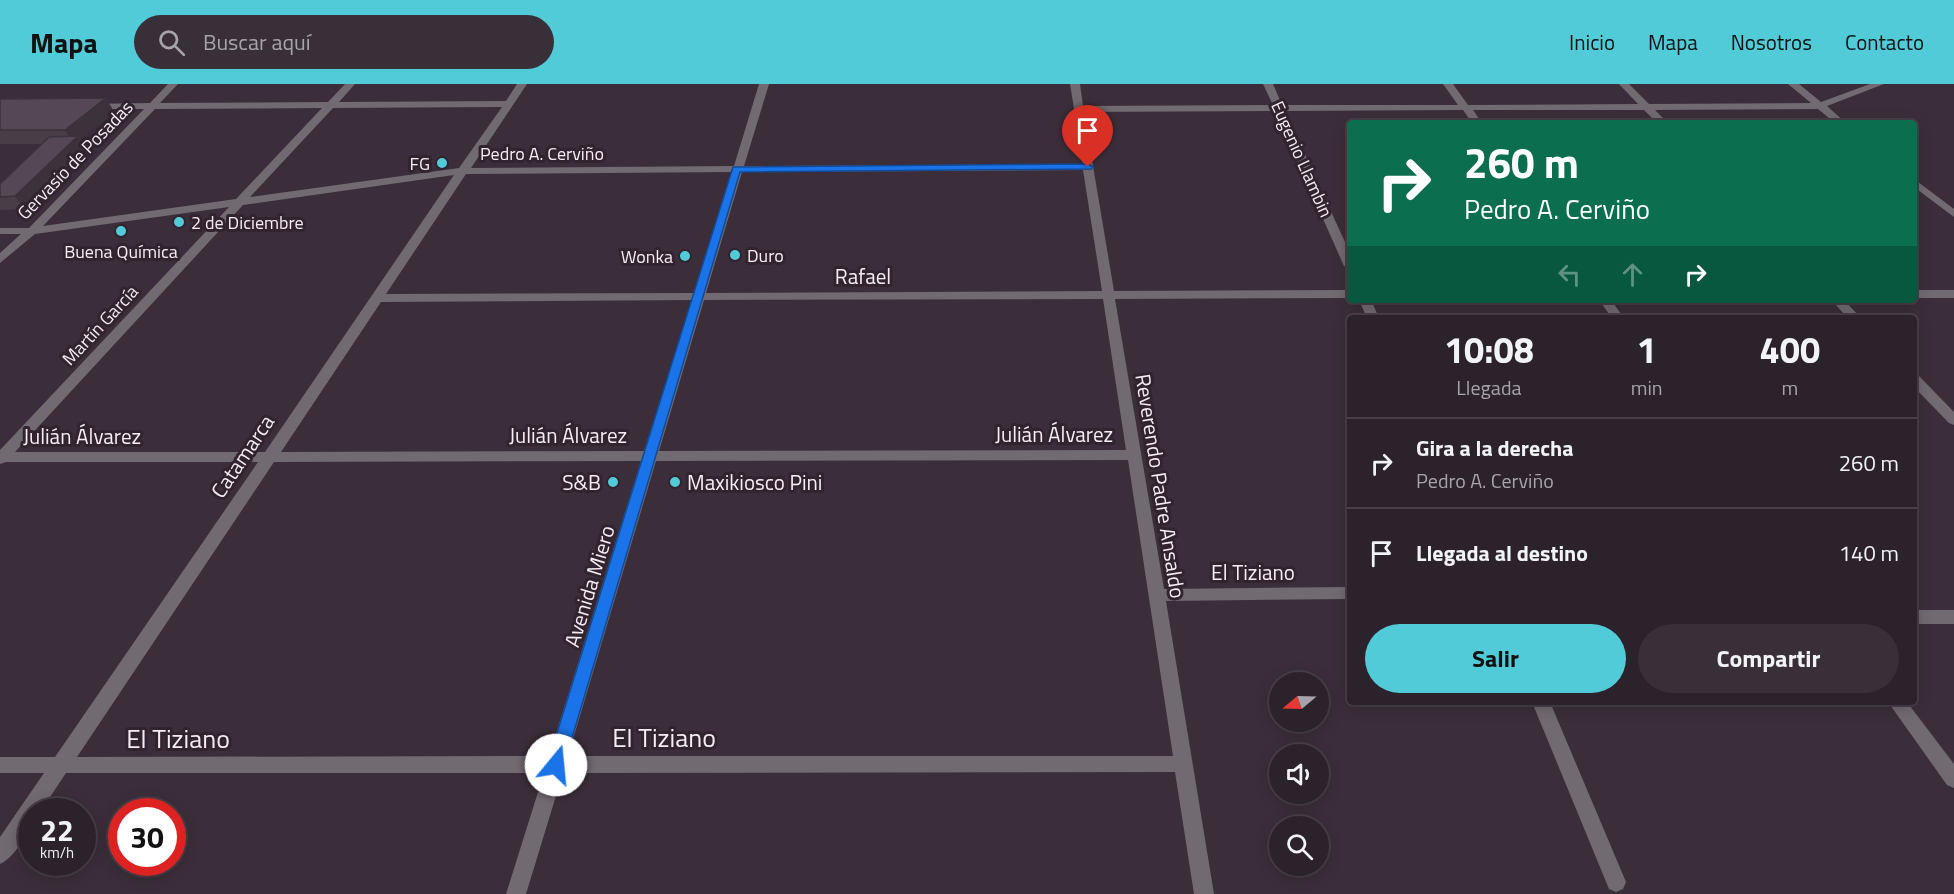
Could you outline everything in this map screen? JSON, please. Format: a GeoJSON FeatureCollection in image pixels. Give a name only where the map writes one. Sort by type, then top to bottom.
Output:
{"type":"FeatureCollection","features":[{"type":"Feature","properties":{"kind":"street","name":"Gervasio de Posadas"},"geometry":{"type":"LineString","coordinates":[[0,259],[32,231],[173,84]]}},
{"type":"Feature","properties":{"kind":"street","name":"Martín García"},"geometry":{"type":"LineString","coordinates":[[1,458],[350,84]]}},
{"type":"Feature","properties":{"kind":"street","name":"Catamarca"},"geometry":{"type":"LineString","coordinates":[[0,854],[522,84]]}},
{"type":"Feature","properties":{"kind":"street","name":"Avenida Miero"},"geometry":{"type":"LineString","coordinates":[[516,894],[651,456],[736,169],[764,84]]}},
{"type":"Feature","properties":{"kind":"street","name":"Reverendo Padre Ansaldo"},"geometry":{"type":"LineString","coordinates":[[1075,84],[1204,894]]}},
{"type":"Feature","properties":{"kind":"street","name":"Eugenio Llambin"},"geometry":{"type":"LineString","coordinates":[[1268,84],[1347,259]]}},
{"type":"Feature","properties":{"kind":"street"},"geometry":{"type":"LineString","coordinates":[[1448,84],[1475,120]]}},
{"type":"Feature","properties":{"kind":"street"},"geometry":{"type":"LineString","coordinates":[[1624,84],[1660,120]]}},
{"type":"Feature","properties":{"kind":"street"},"geometry":{"type":"LineString","coordinates":[[1793,84],[1837,120]]}},
{"type":"Feature","properties":{"kind":"street"},"geometry":{"type":"LineString","coordinates":[[1079,109],[1820,106],[1879,84]]}},
{"type":"Feature","properties":{"kind":"street"},"geometry":{"type":"LineString","coordinates":[[81,106],[508,104]]}},
{"type":"Feature","properties":{"kind":"street","name":"Pedro A. Cerviño"},"geometry":{"type":"LineString","coordinates":[[0,231],[32,231],[464,171],[1088,167]]}},
{"type":"Feature","properties":{"kind":"street"},"geometry":{"type":"LineString","coordinates":[[1917,184],[1954,214]]}},
{"type":"Feature","properties":{"kind":"street","name":"Rafael"},"geometry":{"type":"LineString","coordinates":[[377,297],[1347,294]]}},
{"type":"Feature","properties":{"kind":"street"},"geometry":{"type":"LineString","coordinates":[[1917,294],[1954,294]]}},
{"type":"Feature","properties":{"kind":"street"},"geometry":{"type":"LineString","coordinates":[[1840,303],[1852,315]]}},
{"type":"Feature","properties":{"kind":"street"},"geometry":{"type":"LineString","coordinates":[[1917,382],[1954,420]]}},
{"type":"Feature","properties":{"kind":"street","name":"Julián Álvarez"},"geometry":{"type":"LineString","coordinates":[[1,458],[1134,455]]}},
{"type":"Feature","properties":{"kind":"street","name":"El Tiziano"},"geometry":{"type":"LineString","coordinates":[[1157,595],[1347,593]]}},
{"type":"Feature","properties":{"kind":"street"},"geometry":{"type":"LineString","coordinates":[[1917,617],[1954,617]]}},
{"type":"Feature","properties":{"kind":"street"},"geometry":{"type":"LineString","coordinates":[[1542,705],[1616,882]]}},
{"type":"Feature","properties":{"kind":"street"},"geometry":{"type":"LineString","coordinates":[[1899,705],[1954,779]]}},
{"type":"Feature","properties":{"kind":"street","name":"El Tiziano"},"geometry":{"type":"LineString","coordinates":[[0,765],[1184,764]]}},
{"type":"Feature","properties":{"kind":"building"},"geometry":{"type":"Polygon","coordinates":[[[106,98],[65,130],[0,130],[0,99],[106,98]]]}},
{"type":"Feature","properties":{"kind":"building"},"geometry":{"type":"Polygon","coordinates":[[[78,136],[15,196],[0,197],[0,184],[49,137],[78,136]]]}},
{"type":"Feature","properties":{"kind":"place","name":"FG"},"geometry":{"type":"Point","coordinates":[442,163]}},
{"type":"Feature","properties":{"kind":"place","name":"2 de Diciembre"},"geometry":{"type":"Point","coordinates":[179,222]}},
{"type":"Feature","properties":{"kind":"place","name":"Buena Química"},"geometry":{"type":"Point","coordinates":[121,231]}},
{"type":"Feature","properties":{"kind":"place","name":"Duro"},"geometry":{"type":"Point","coordinates":[735,255]}},
{"type":"Feature","properties":{"kind":"place","name":"Wonka"},"geometry":{"type":"Point","coordinates":[685,256]}},
{"type":"Feature","properties":{"kind":"place","name":"S&B"},"geometry":{"type":"Point","coordinates":[613,482]}},
{"type":"Feature","properties":{"kind":"place","name":"Maxikiosco Pini"},"geometry":{"type":"Point","coordinates":[675,482]}},
{"type":"Feature","properties":{"kind":"route"},"geometry":{"type":"LineString","coordinates":[[556,765],[736,169],[1088,167]]}}]}
